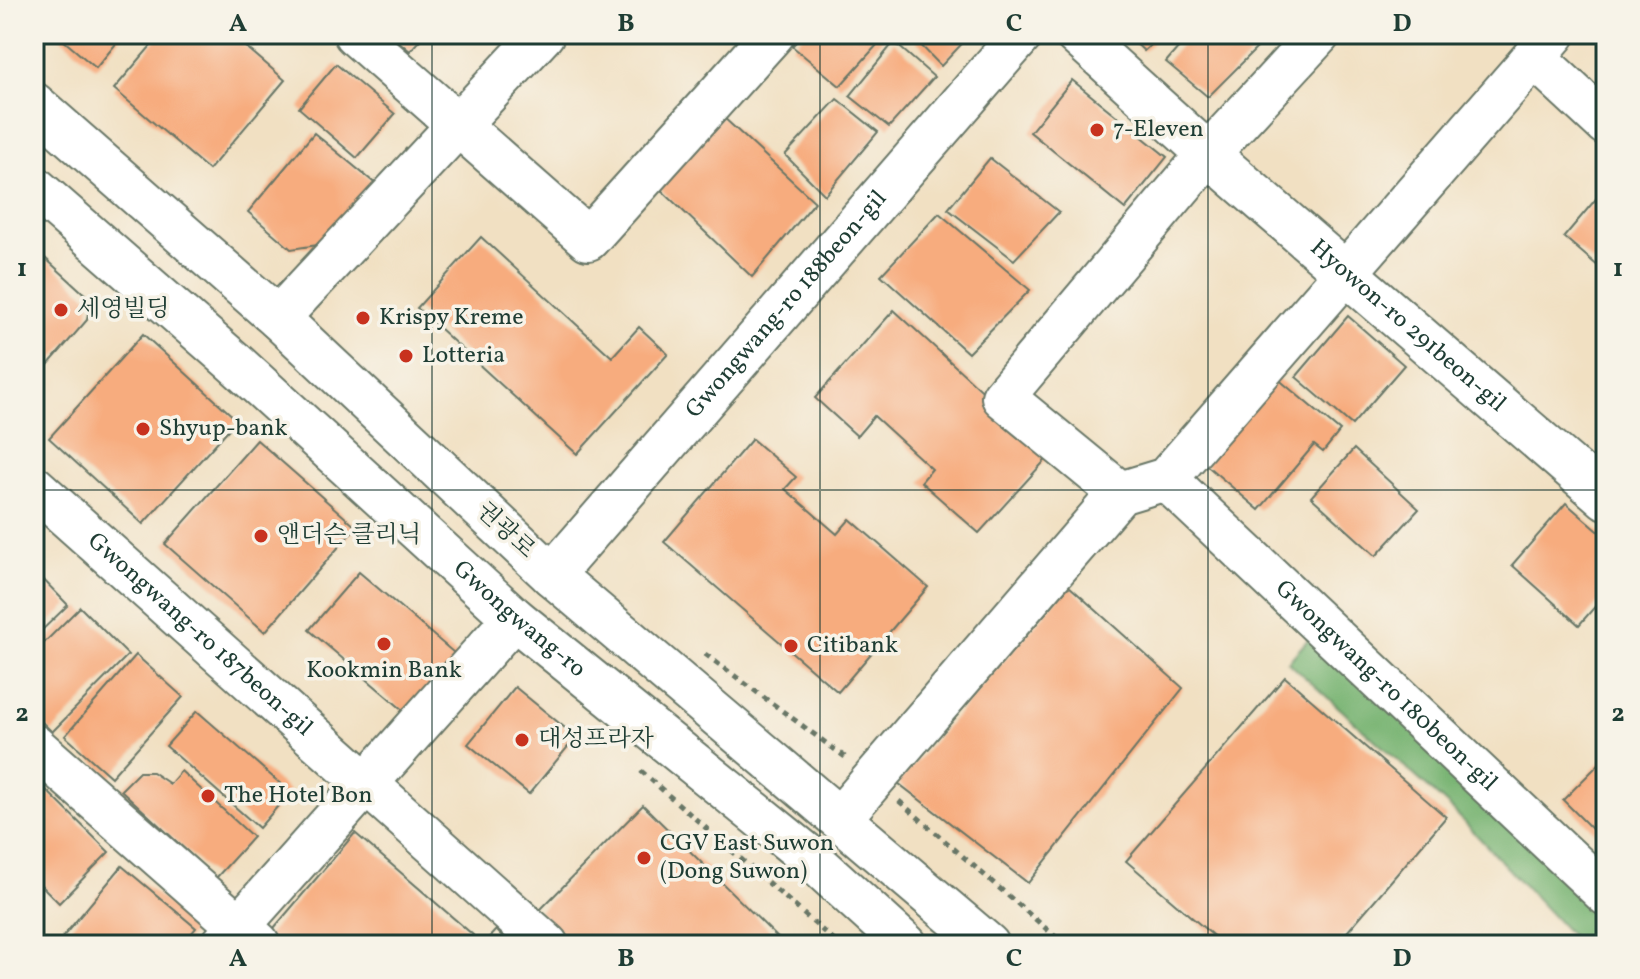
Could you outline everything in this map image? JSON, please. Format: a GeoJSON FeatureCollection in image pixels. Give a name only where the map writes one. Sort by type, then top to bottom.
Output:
{"type":"FeatureCollection","features":[{"type":"Feature","properties":{"kind":"street"},"geometry":{"type":"LineString","coordinates":[[355,34],[588,239],[773,34]]}},
{"type":"Feature","properties":{"kind":"street"},"geometry":{"type":"LineString","coordinates":[[278,318],[543,34]]}},
{"type":"Feature","properties":{"kind":"street","name":"Gwongwang-ro 188beon-gil"},"geometry":{"type":"LineString","coordinates":[[552,575],[1022,34]]}},
{"type":"Feature","properties":{"kind":"street","name":"Hyowon-ro 291beon-gil"},"geometry":{"type":"LineString","coordinates":[[1076,34],[1208,154],[1606,498]]}},
{"type":"Feature","properties":{"kind":"street"},"geometry":{"type":"LineString","coordinates":[[1120,493],[1003,397],[1208,154],[1319,34]]}},
{"type":"Feature","properties":{"kind":"street"},"geometry":{"type":"LineString","coordinates":[[840,818],[872,777],[1120,493],[1166,479],[1544,46],[1606,124]]}},
{"type":"Feature","properties":{"kind":"street","name":"권광로"},"geometry":{"type":"LineString","coordinates":[[34,104],[278,318],[552,575],[988,945]]}},
{"type":"Feature","properties":{"kind":"street","name":"Gwongwang-ro"},"geometry":{"type":"LineString","coordinates":[[34,187],[235,363],[514,618],[807,855],[906,945]]}},
{"type":"Feature","properties":{"kind":"street","name":"Gwongwang-ro 180beon-gil"},"geometry":{"type":"LineString","coordinates":[[1166,479],[1606,894]]}},
{"type":"Feature","properties":{"kind":"street","name":"Gwongwang-ro 187beon-gil"},"geometry":{"type":"LineString","coordinates":[[34,487],[547,945]]}},
{"type":"Feature","properties":{"kind":"street"},"geometry":{"type":"LineString","coordinates":[[34,746],[240,939],[366,783],[514,618]]}},
{"type":"Feature","properties":{"kind":"path"},"geometry":{"type":"LineString","coordinates":[[696,647],[872,777],[1065,945]]}},
{"type":"Feature","properties":{"kind":"path"},"geometry":{"type":"LineString","coordinates":[[635,766],[839,945]]}},
{"type":"Feature","properties":{"kind":"green space"},"geometry":{"type":"Polygon","coordinates":[[[1314,633],[1606,911],[1606,945],[1580,945],[1453,810],[1288,662],[1314,633]]]}},
{"type":"Feature","properties":{"kind":"building"},"geometry":{"type":"Polygon","coordinates":[[[56,34],[124,34],[96,68],[56,34]]]}},
{"type":"Feature","properties":{"kind":"building"},"geometry":{"type":"Polygon","coordinates":[[[161,34],[231,34],[285,80],[209,170],[114,89],[161,34]]]}},
{"type":"Feature","properties":{"kind":"building"},"geometry":{"type":"Polygon","coordinates":[[[390,34],[425,34],[410,51],[390,34]]]}},
{"type":"Feature","properties":{"kind":"building"},"geometry":{"type":"Polygon","coordinates":[[[804,34],[886,35],[840,86],[792,46],[804,34]]]}},
{"type":"Feature","properties":{"kind":"building"},"geometry":{"type":"Polygon","coordinates":[[[910,34],[971,34],[941,66],[910,34]]]}},
{"type":"Feature","properties":{"kind":"building"},"geometry":{"type":"Polygon","coordinates":[[[1126,34],[1162,34],[1144,51],[1126,34]]]}},
{"type":"Feature","properties":{"kind":"building"},"geometry":{"type":"Polygon","coordinates":[[[1190,34],[1253,34],[1262,43],[1208,97],[1166,62],[1190,34]]]}},
{"type":"Feature","properties":{"kind":"building"},"geometry":{"type":"Polygon","coordinates":[[[894,42],[934,77],[889,127],[850,96],[894,42]]]}},
{"type":"Feature","properties":{"kind":"building"},"geometry":{"type":"Polygon","coordinates":[[[336,64],[395,114],[357,158],[299,108],[336,64]]]}},
{"type":"Feature","properties":{"kind":"building"},"geometry":{"type":"Polygon","coordinates":[[[1072,80],[1167,157],[1125,209],[1030,132],[1072,80]]]}},
{"type":"Feature","properties":{"kind":"building"},"geometry":{"type":"Polygon","coordinates":[[[837,99],[878,132],[825,195],[785,155],[837,99]]]}},
{"type":"Feature","properties":{"kind":"building"},"geometry":{"type":"Polygon","coordinates":[[[722,116],[815,202],[752,277],[655,184],[722,116]]]}},
{"type":"Feature","properties":{"kind":"building"},"geometry":{"type":"Polygon","coordinates":[[[314,133],[378,186],[331,243],[291,249],[248,212],[314,133]]]}},
{"type":"Feature","properties":{"kind":"building"},"geometry":{"type":"Polygon","coordinates":[[[990,158],[1059,212],[1014,260],[948,209],[990,158]]]}},
{"type":"Feature","properties":{"kind":"building"},"geometry":{"type":"Polygon","coordinates":[[[1606,187],[1606,273],[1564,237],[1606,187]]]}},
{"type":"Feature","properties":{"kind":"building"},"geometry":{"type":"Polygon","coordinates":[[[939,213],[1030,290],[968,353],[881,275],[939,213]]]}},
{"type":"Feature","properties":{"kind":"building"},"geometry":{"type":"Polygon","coordinates":[[[481,237],[612,357],[639,327],[668,354],[577,454],[417,308],[481,237]]]}},
{"type":"Feature","properties":{"kind":"building","name":"세영빌딩"},"geometry":{"type":"Polygon","coordinates":[[[34,248],[90,299],[87,320],[34,381],[34,248]]]}},
{"type":"Feature","properties":{"kind":"building"},"geometry":{"type":"Polygon","coordinates":[[[894,310],[1051,454],[979,533],[921,482],[932,469],[874,416],[857,436],[815,398],[894,310]]]}},
{"type":"Feature","properties":{"kind":"building"},"geometry":{"type":"Polygon","coordinates":[[[1348,316],[1404,365],[1352,425],[1296,377],[1348,316]]]}},
{"type":"Feature","properties":{"kind":"building","name":"Shyup-bank"},"geometry":{"type":"Polygon","coordinates":[[[143,334],[237,420],[143,524],[49,438],[143,334]]]}},
{"type":"Feature","properties":{"kind":"building"},"geometry":{"type":"Polygon","coordinates":[[[1277,378],[1340,431],[1323,452],[1314,445],[1259,510],[1205,464],[1277,378]]]}},
{"type":"Feature","properties":{"kind":"building"},"geometry":{"type":"Polygon","coordinates":[[[752,439],[796,477],[785,489],[837,534],[850,519],[928,587],[838,692],[664,542],[752,439]]]}},
{"type":"Feature","properties":{"kind":"building","name":"앤더슨 클리닉"},"geometry":{"type":"Polygon","coordinates":[[[257,440],[356,527],[265,632],[165,544],[257,440]]]}},
{"type":"Feature","properties":{"kind":"building"},"geometry":{"type":"Polygon","coordinates":[[[1354,449],[1419,509],[1376,556],[1311,497],[1354,449]]]}},
{"type":"Feature","properties":{"kind":"building"},"geometry":{"type":"Polygon","coordinates":[[[1566,503],[1606,538],[1606,594],[1579,625],[1512,565],[1566,503]]]}},
{"type":"Feature","properties":{"kind":"building"},"geometry":{"type":"Polygon","coordinates":[[[34,570],[68,605],[34,638],[34,570]]]}},
{"type":"Feature","properties":{"kind":"building","name":"Kookmin Bank"},"geometry":{"type":"Polygon","coordinates":[[[359,572],[460,658],[410,716],[309,630],[359,572]]]}},
{"type":"Feature","properties":{"kind":"building"},"geometry":{"type":"Polygon","coordinates":[[[1069,586],[1183,688],[1028,883],[898,783],[1069,586]]]}},
{"type":"Feature","properties":{"kind":"building"},"geometry":{"type":"Polygon","coordinates":[[[80,607],[128,655],[52,732],[34,714],[34,653],[80,607]]]}},
{"type":"Feature","properties":{"kind":"building"},"geometry":{"type":"Polygon","coordinates":[[[136,655],[183,697],[111,777],[65,736],[136,655]]]}},
{"type":"Feature","properties":{"kind":"building"},"geometry":{"type":"Polygon","coordinates":[[[1285,677],[1446,817],[1336,945],[1224,945],[1126,861],[1285,677]]]}},
{"type":"Feature","properties":{"kind":"building","name":"대성프라자"},"geometry":{"type":"Polygon","coordinates":[[[515,687],[576,737],[529,794],[468,744],[515,687]]]}},
{"type":"Feature","properties":{"kind":"building"},"geometry":{"type":"Polygon","coordinates":[[[197,711],[290,792],[259,828],[166,746],[197,711]]]}},
{"type":"Feature","properties":{"kind":"building"},"geometry":{"type":"Polygon","coordinates":[[[1606,757],[1606,843],[1563,800],[1606,757]]]}},
{"type":"Feature","properties":{"kind":"building"},"geometry":{"type":"Polygon","coordinates":[[[181,771],[253,837],[216,878],[121,790],[139,772],[152,772],[170,784],[181,771]]]}},
{"type":"Feature","properties":{"kind":"building"},"geometry":{"type":"Polygon","coordinates":[[[34,778],[109,852],[59,903],[34,878],[34,778]]]}},
{"type":"Feature","properties":{"kind":"building","name":"CGV East Suwon (Dong Suwon)"},"geometry":{"type":"Polygon","coordinates":[[[643,805],[785,945],[574,945],[539,911],[643,805]]]}},
{"type":"Feature","properties":{"kind":"building"},"geometry":{"type":"Polygon","coordinates":[[[355,833],[473,935],[465,945],[279,945],[268,935],[355,833]]]}},
{"type":"Feature","properties":{"kind":"building"},"geometry":{"type":"Polygon","coordinates":[[[122,866],[196,928],[182,945],[56,945],[122,866]]]}},
{"type":"Feature","properties":{"kind":"building"},"geometry":{"type":"Polygon","coordinates":[[[496,930],[511,945],[482,945],[496,930]]]}},
{"type":"Feature","properties":{"kind":"place","name":"7-Eleven"},"geometry":{"type":"Point","coordinates":[1097,130]}},
{"type":"Feature","properties":{"kind":"place","name":"세영빌딩"},"geometry":{"type":"Point","coordinates":[61,310]}},
{"type":"Feature","properties":{"kind":"place","name":"Krispy Kreme"},"geometry":{"type":"Point","coordinates":[363,318]}},
{"type":"Feature","properties":{"kind":"place","name":"Lotteria"},"geometry":{"type":"Point","coordinates":[406,356]}},
{"type":"Feature","properties":{"kind":"place","name":"Shyup-bank"},"geometry":{"type":"Point","coordinates":[143,429]}},
{"type":"Feature","properties":{"kind":"place","name":"앤더슨 클리닉"},"geometry":{"type":"Point","coordinates":[261,536]}},
{"type":"Feature","properties":{"kind":"place","name":"Kookmin Bank"},"geometry":{"type":"Point","coordinates":[384,644]}},
{"type":"Feature","properties":{"kind":"place","name":"Citibank"},"geometry":{"type":"Point","coordinates":[791,646]}},
{"type":"Feature","properties":{"kind":"place","name":"대성프라자"},"geometry":{"type":"Point","coordinates":[522,740]}},
{"type":"Feature","properties":{"kind":"place","name":"The Hotel Bon"},"geometry":{"type":"Point","coordinates":[208,796]}},
{"type":"Feature","properties":{"kind":"place","name":"CGV East Suwon (Dong Suwon)"},"geometry":{"type":"Point","coordinates":[644,858]}}]}
